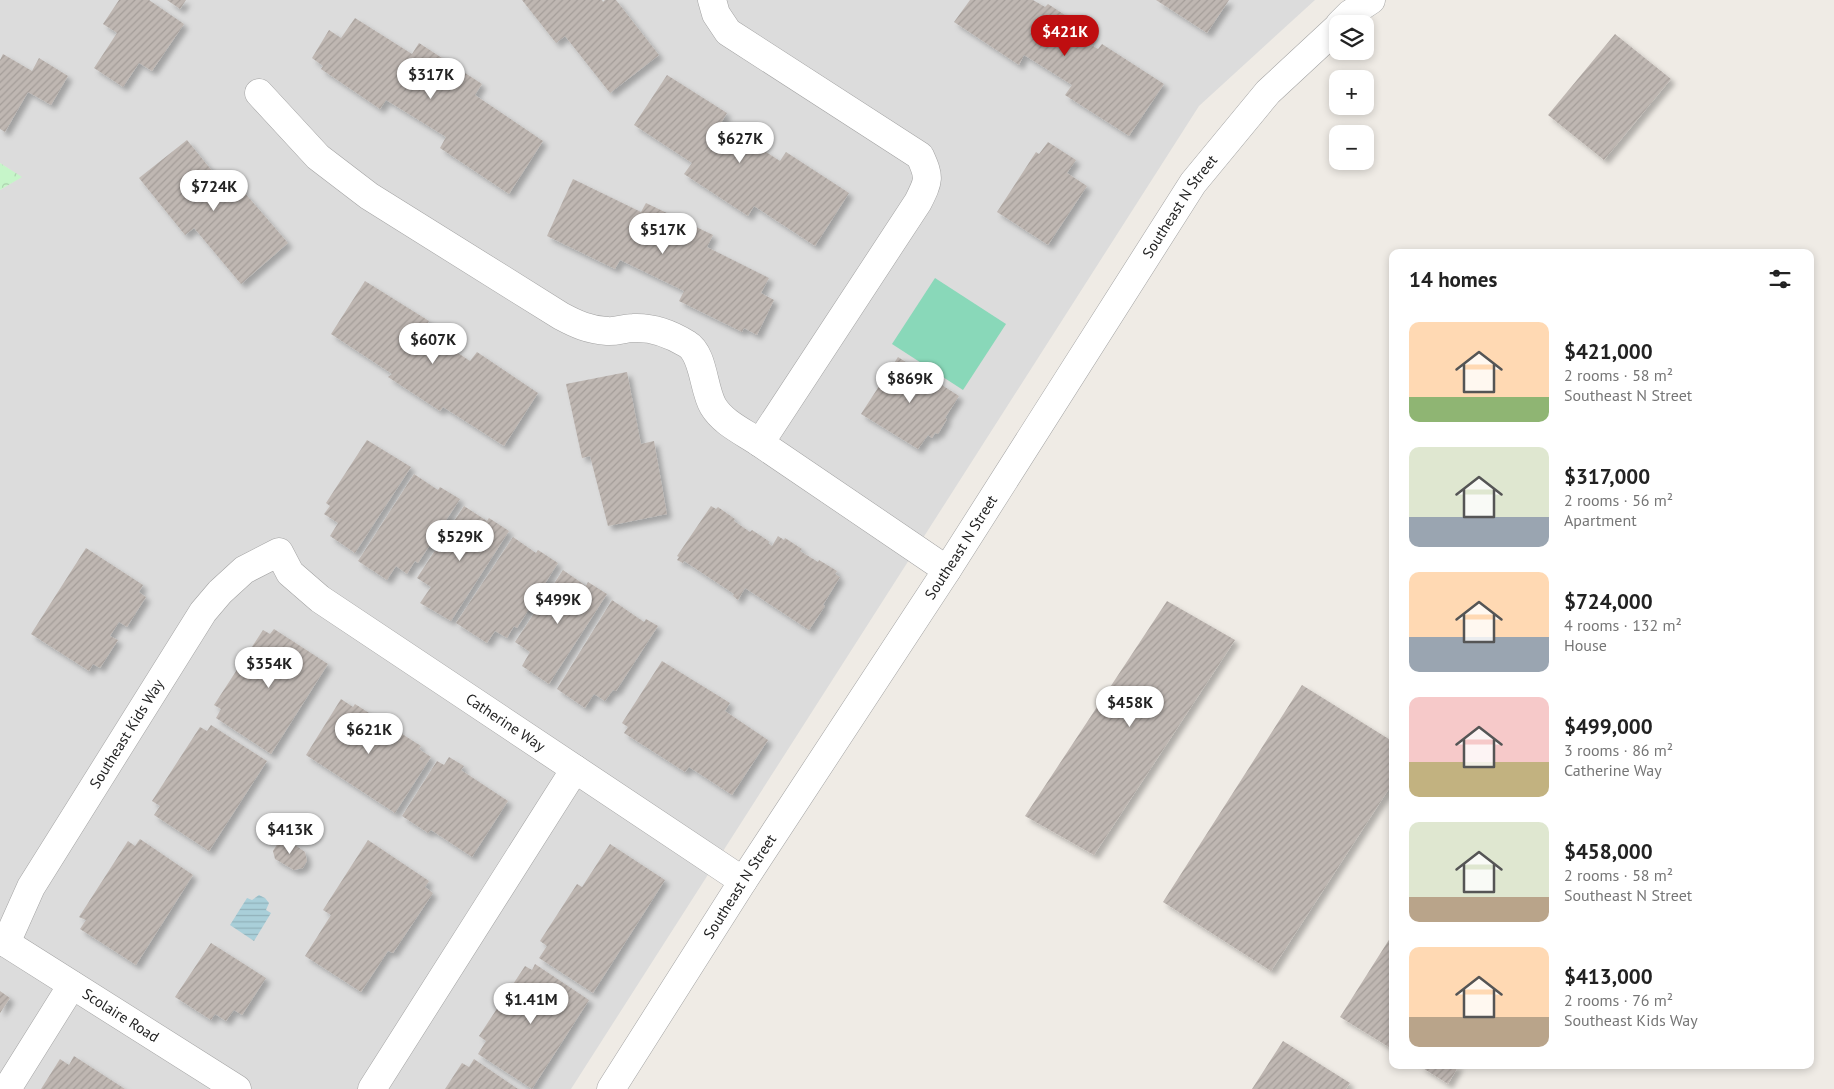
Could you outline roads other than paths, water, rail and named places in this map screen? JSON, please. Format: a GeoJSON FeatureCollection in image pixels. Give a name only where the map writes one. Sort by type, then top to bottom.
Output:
{"type":"FeatureCollection","features":[{"type":"Feature","properties":{"kind":"street"},"geometry":{"type":"LineString","coordinates":[[712,0],[716,14],[728,32],[920,156],[928,172],[927,184],[918,202],[760,443]]}},
{"type":"Feature","properties":{"kind":"street"},"geometry":{"type":"LineString","coordinates":[[1352,15],[1371,0]]}},
{"type":"Feature","properties":{"kind":"street","name":"Southeast N Street"},"geometry":{"type":"LineString","coordinates":[[611,1089],[743,881],[947,570],[1194,183],[1268,92],[1329,34]]}},
{"type":"Feature","properties":{"kind":"street"},"geometry":{"type":"LineString","coordinates":[[258,93],[318,157],[369,196],[561,316],[583,328],[609,332],[633,328],[654,329],[688,344],[697,353],[700,370],[712,405],[722,418],[947,570]]}},
{"type":"Feature","properties":{"kind":"street","name":"Catherine Way"},"geometry":{"type":"LineString","coordinates":[[279,552],[290,573],[320,599],[743,881]]}},
{"type":"Feature","properties":{"kind":"street","name":"Southeast Kids Way"},"geometry":{"type":"LineString","coordinates":[[3,942],[31,887],[203,612],[220,592],[244,570],[279,552]]}},
{"type":"Feature","properties":{"kind":"street"},"geometry":{"type":"LineString","coordinates":[[372,1089],[575,769]]}},
{"type":"Feature","properties":{"kind":"street","name":"Scolaire Road"},"geometry":{"type":"LineString","coordinates":[[3,942],[237,1089]]}},
{"type":"Feature","properties":{"kind":"street"},"geometry":{"type":"LineString","coordinates":[[7,1089],[72,985]]}},
{"type":"Feature","properties":{"kind":"water"},"geometry":{"type":"Polygon","coordinates":[[[259,895],[269,903],[266,910],[271,913],[254,941],[230,925],[247,898],[252,900],[259,895]]]}}]}
